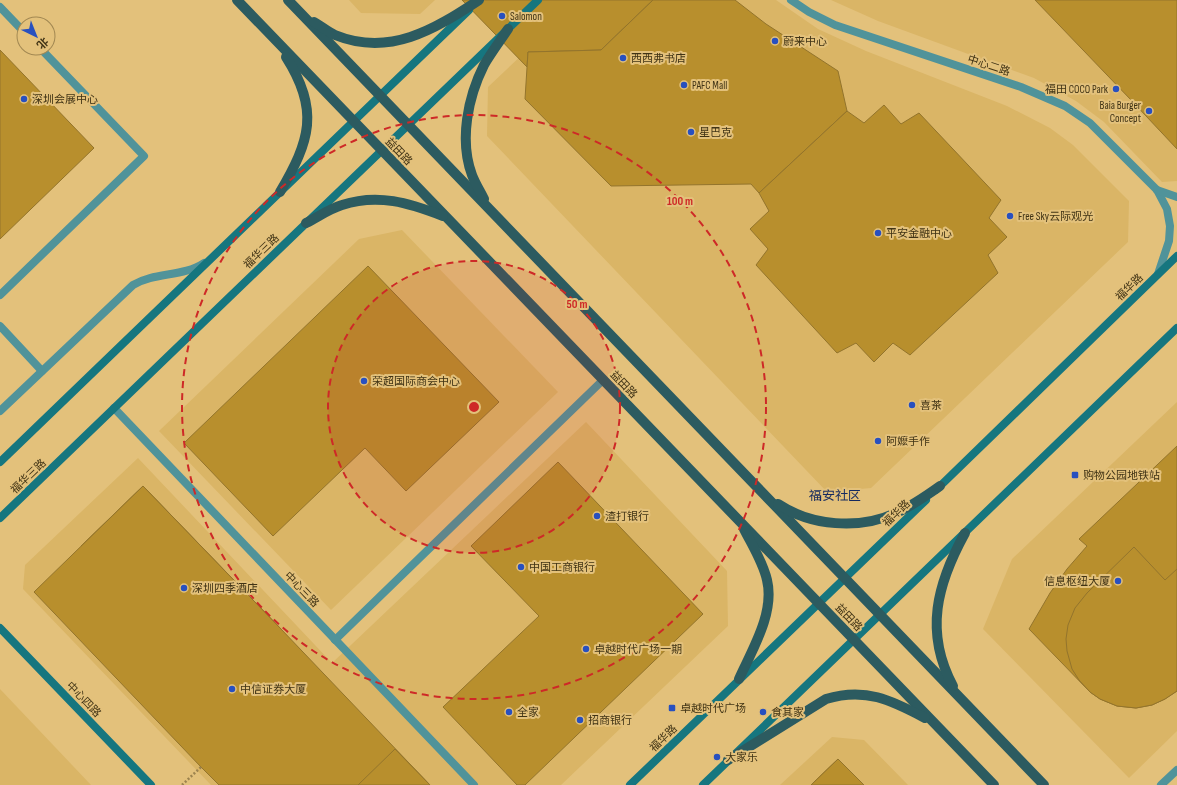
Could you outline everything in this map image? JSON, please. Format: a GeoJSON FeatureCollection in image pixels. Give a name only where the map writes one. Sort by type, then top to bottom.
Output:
{"type":"FeatureCollection","features":[{"type":"Feature","properties":{"kind":"main road","name":"益田路"},"geometry":{"type":"LineString","coordinates":[[237,0],[994,785]]}},
{"type":"Feature","properties":{"kind":"main road"},"geometry":{"type":"LineString","coordinates":[[288,0],[1044,785]]}},
{"type":"Feature","properties":{"kind":"main road"},"geometry":{"type":"LineString","coordinates":[[301,14],[334,35],[366,43],[397,42],[431,29],[451,19],[479,0]]}},
{"type":"Feature","properties":{"kind":"main road"},"geometry":{"type":"LineString","coordinates":[[488,208],[472,175],[466,150],[467,125],[471,100],[484,65],[508,29]]}},
{"type":"Feature","properties":{"kind":"main road"},"geometry":{"type":"LineString","coordinates":[[273,37],[293,68],[305,95],[308,121],[305,140],[297,163],[280,192]]}},
{"type":"Feature","properties":{"kind":"main road"},"geometry":{"type":"LineString","coordinates":[[306,223],[340,205],[369,199],[382,199],[408,203],[446,217]]}},
{"type":"Feature","properties":{"kind":"main road"},"geometry":{"type":"LineString","coordinates":[[765,495],[784,508],[802,516],[824,522],[846,524],[868,522],[895,514],[940,486]]}},
{"type":"Feature","properties":{"kind":"main road"},"geometry":{"type":"LineString","coordinates":[[739,520],[765,573],[768,588],[768,606],[763,624],[739,679]]}},
{"type":"Feature","properties":{"kind":"main road"},"geometry":{"type":"LineString","coordinates":[[958,695],[948,678],[942,659],[937,640],[936,613],[940,587],[965,533]]}},
{"type":"Feature","properties":{"kind":"main road"},"geometry":{"type":"LineString","coordinates":[[728,760],[826,700],[836,696],[862,694],[886,699],[935,724]]}},
{"type":"Feature","properties":{"kind":"street"},"geometry":{"type":"LineString","coordinates":[[0,462],[479,0]]}},
{"type":"Feature","properties":{"kind":"street","name":"福华三路"},"geometry":{"type":"LineString","coordinates":[[0,518],[538,0]]}},
{"type":"Feature","properties":{"kind":"street","name":"中心二路"},"geometry":{"type":"LineString","coordinates":[[791,0],[809,12],[836,26],[1021,87],[1065,106],[1103,135],[1157,190],[1167,209],[1170,226],[1169,241],[1158,274]]}},
{"type":"Feature","properties":{"kind":"street"},"geometry":{"type":"LineString","coordinates":[[0,7],[16,24]]}},
{"type":"Feature","properties":{"kind":"street"},"geometry":{"type":"LineString","coordinates":[[0,296],[144,156],[48,56]]}},
{"type":"Feature","properties":{"kind":"street","name":"中心二路"},"geometry":{"type":"LineString","coordinates":[[1157,190],[1177,197]]}},
{"type":"Feature","properties":{"kind":"street","name":"福华路"},"geometry":{"type":"LineString","coordinates":[[630,785],[1177,256]]}},
{"type":"Feature","properties":{"kind":"street"},"geometry":{"type":"LineString","coordinates":[[0,411],[133,285],[147,278],[192,270],[210,260]]}},
{"type":"Feature","properties":{"kind":"street"},"geometry":{"type":"LineString","coordinates":[[0,326],[42,371]]}},
{"type":"Feature","properties":{"kind":"street"},"geometry":{"type":"LineString","coordinates":[[703,785],[1177,328]]}},
{"type":"Feature","properties":{"kind":"street"},"geometry":{"type":"LineString","coordinates":[[335,640],[603,380]]}},
{"type":"Feature","properties":{"kind":"street","name":"中心三路"},"geometry":{"type":"LineString","coordinates":[[114,408],[474,785]]}},
{"type":"Feature","properties":{"kind":"street","name":"中心四路"},"geometry":{"type":"LineString","coordinates":[[0,628],[151,785]]}},
{"type":"Feature","properties":{"kind":"street"},"geometry":{"type":"LineString","coordinates":[[1161,785],[1177,770]]}},
{"type":"Feature","properties":{"kind":"path"},"geometry":{"type":"LineString","coordinates":[[182,785],[201,767]]}},
{"type":"Feature","properties":{"kind":"shaded area"},"geometry":{"type":"Polygon","coordinates":[[[349,0],[435,0],[420,14],[361,13],[349,0]]]}},
{"type":"Feature","properties":{"kind":"shaded area","name":"平安金融中心"},"geometry":{"type":"Polygon","coordinates":[[[580,0],[776,0],[818,29],[866,51],[1007,106],[1050,128],[1073,145],[1129,201],[1128,242],[871,488],[827,492],[487,136],[488,87],[580,0]]]}},
{"type":"Feature","properties":{"kind":"shaded area","name":"福田 COCO Park"},"geometry":{"type":"Polygon","coordinates":[[[831,0],[1177,0],[1177,181],[1162,182],[1104,122],[1076,101],[1034,78],[878,21],[831,0]]]}},
{"type":"Feature","properties":{"kind":"shaded area"},"geometry":{"type":"Polygon","coordinates":[[[402,230],[558,392],[331,610],[159,431],[359,239],[402,230]]]}},
{"type":"Feature","properties":{"kind":"shaded area"},"geometry":{"type":"Polygon","coordinates":[[[1177,402],[1177,731],[1129,778],[983,629],[1012,559],[1177,402]]]}},
{"type":"Feature","properties":{"kind":"shaded area","name":"卓越时代广场"},"geometry":{"type":"Polygon","coordinates":[[[586,422],[727,571],[728,626],[561,785],[211,785],[23,589],[25,565],[138,458],[332,663],[586,422]]]}},
{"type":"Feature","properties":{"kind":"shaded area"},"geometry":{"type":"Polygon","coordinates":[[[0,689],[91,785],[0,785],[0,689]]]}},
{"type":"Feature","properties":{"kind":"shaded area"},"geometry":{"type":"Polygon","coordinates":[[[832,737],[864,740],[908,785],[780,785],[832,737]]]}},
{"type":"Feature","properties":{"kind":"building"},"geometry":{"type":"Polygon","coordinates":[[[462,0],[653,0],[601,50],[528,52],[527,67],[462,0]]]}},
{"type":"Feature","properties":{"kind":"building","name":"PAFC Mall"},"geometry":{"type":"Polygon","coordinates":[[[653,0],[735,0],[766,24],[838,71],[847,111],[759,193],[751,184],[611,186],[525,99],[528,52],[601,50],[653,0]]]}},
{"type":"Feature","properties":{"kind":"building"},"geometry":{"type":"Polygon","coordinates":[[[1035,0],[1177,0],[1177,149],[1131,100],[1035,0]]]}},
{"type":"Feature","properties":{"kind":"building","name":"深圳会展中心"},"geometry":{"type":"Polygon","coordinates":[[[0,50],[94,148],[0,239],[0,50]]]}},
{"type":"Feature","properties":{"kind":"building","name":"平安金融中心"},"geometry":{"type":"Polygon","coordinates":[[[884,105],[901,124],[919,113],[1001,200],[989,218],[1007,237],[988,255],[998,273],[910,355],[893,343],[874,362],[856,343],[837,353],[756,265],[768,249],[750,229],[769,211],[759,193],[847,111],[864,123],[884,105]]]}},
{"type":"Feature","properties":{"kind":"building","name":"荣超国际商会中心"},"geometry":{"type":"Polygon","coordinates":[[[368,266],[499,402],[406,491],[365,448],[273,536],[184,443],[368,266]]]}},
{"type":"Feature","properties":{"kind":"building","name":"信息枢纽大厦"},"geometry":{"type":"Polygon","coordinates":[[[1177,446],[1177,691],[1152,705],[1136,708],[1117,706],[1100,699],[1090,692],[1029,629],[1050,593],[1067,569],[1087,546],[1079,539],[1177,446]]]}},
{"type":"Feature","properties":{"kind":"building","name":"卓越时代广场一期"},"geometry":{"type":"Polygon","coordinates":[[[558,462],[703,614],[525,785],[517,785],[443,707],[539,616],[471,546],[558,462]]]}},
{"type":"Feature","properties":{"kind":"building","name":"深圳四季酒店"},"geometry":{"type":"Polygon","coordinates":[[[143,486],[281,629],[230,678],[81,546],[143,486]]]}},
{"type":"Feature","properties":{"kind":"building","name":"中信证券大厦"},"geometry":{"type":"Polygon","coordinates":[[[143,486],[430,785],[219,785],[201,767],[34,592],[143,486]]]}},
{"type":"Feature","properties":{"kind":"building"},"geometry":{"type":"Polygon","coordinates":[[[1134,547],[1165,580],[1177,569],[1177,691],[1152,705],[1136,708],[1117,706],[1100,699],[1090,692],[1079,680],[1072,669],[1067,651],[1066,639],[1068,625],[1075,608],[1087,593],[1134,547]]]}},
{"type":"Feature","properties":{"kind":"building"},"geometry":{"type":"Polygon","coordinates":[[[395,749],[430,785],[358,785],[395,749]]]}},
{"type":"Feature","properties":{"kind":"building"},"geometry":{"type":"Polygon","coordinates":[[[838,759],[864,785],[811,785],[838,759]]]}},
{"type":"Feature","properties":{"kind":"building"},"geometry":{"type":"Polygon","coordinates":[[[838,759],[864,785],[811,785],[838,759]]]}},
{"type":"Feature","properties":{"kind":"place","name":"Salomon"},"geometry":{"type":"Point","coordinates":[502,16]}},
{"type":"Feature","properties":{"kind":"place","name":"蔚来中心"},"geometry":{"type":"Point","coordinates":[775,41]}},
{"type":"Feature","properties":{"kind":"place","name":"西西弗书店"},"geometry":{"type":"Point","coordinates":[623,58]}},
{"type":"Feature","properties":{"kind":"place","name":"PAFC Mall"},"geometry":{"type":"Point","coordinates":[684,85]}},
{"type":"Feature","properties":{"kind":"place","name":"福田 COCO Park"},"geometry":{"type":"Point","coordinates":[1116,89]}},
{"type":"Feature","properties":{"kind":"place","name":"深圳会展中心"},"geometry":{"type":"Point","coordinates":[24,99]}},
{"type":"Feature","properties":{"kind":"place","name":"Baia Burger Concept"},"geometry":{"type":"Point","coordinates":[1149,111]}},
{"type":"Feature","properties":{"kind":"place","name":"星巴克"},"geometry":{"type":"Point","coordinates":[691,132]}},
{"type":"Feature","properties":{"kind":"place","name":"Free Sky云际观光"},"geometry":{"type":"Point","coordinates":[1010,216]}},
{"type":"Feature","properties":{"kind":"place","name":"平安金融中心"},"geometry":{"type":"Point","coordinates":[878,233]}},
{"type":"Feature","properties":{"kind":"place","name":"荣超国际商会中心"},"geometry":{"type":"Point","coordinates":[364,381]}},
{"type":"Feature","properties":{"kind":"place","name":"喜茶"},"geometry":{"type":"Point","coordinates":[912,405]}},
{"type":"Feature","properties":{"kind":"place","name":"阿嬷手作"},"geometry":{"type":"Point","coordinates":[878,441]}},
{"type":"Feature","properties":{"kind":"place","name":"购物公园地铁站"},"geometry":{"type":"Point","coordinates":[1075,475]}},
{"type":"Feature","properties":{"kind":"place","name":"渣打银行"},"geometry":{"type":"Point","coordinates":[597,516]}},
{"type":"Feature","properties":{"kind":"place","name":"中国工商银行"},"geometry":{"type":"Point","coordinates":[521,567]}},
{"type":"Feature","properties":{"kind":"place","name":"信息枢纽大厦"},"geometry":{"type":"Point","coordinates":[1118,581]}},
{"type":"Feature","properties":{"kind":"place","name":"深圳四季酒店"},"geometry":{"type":"Point","coordinates":[184,588]}},
{"type":"Feature","properties":{"kind":"place","name":"卓越时代广场一期"},"geometry":{"type":"Point","coordinates":[586,649]}},
{"type":"Feature","properties":{"kind":"place","name":"中信证券大厦"},"geometry":{"type":"Point","coordinates":[232,689]}},
{"type":"Feature","properties":{"kind":"place","name":"卓越时代广场"},"geometry":{"type":"Point","coordinates":[672,708]}},
{"type":"Feature","properties":{"kind":"place","name":"全家"},"geometry":{"type":"Point","coordinates":[509,712]}},
{"type":"Feature","properties":{"kind":"place","name":"食其家"},"geometry":{"type":"Point","coordinates":[763,712]}},
{"type":"Feature","properties":{"kind":"place","name":"招商银行"},"geometry":{"type":"Point","coordinates":[580,720]}},
{"type":"Feature","properties":{"kind":"place","name":"大家乐"},"geometry":{"type":"Point","coordinates":[717,757]}},
{"type":"Feature","properties":{"kind":"district","name":"福安社区"},"geometry":{"type":"Point","coordinates":[835,495]}}]}
